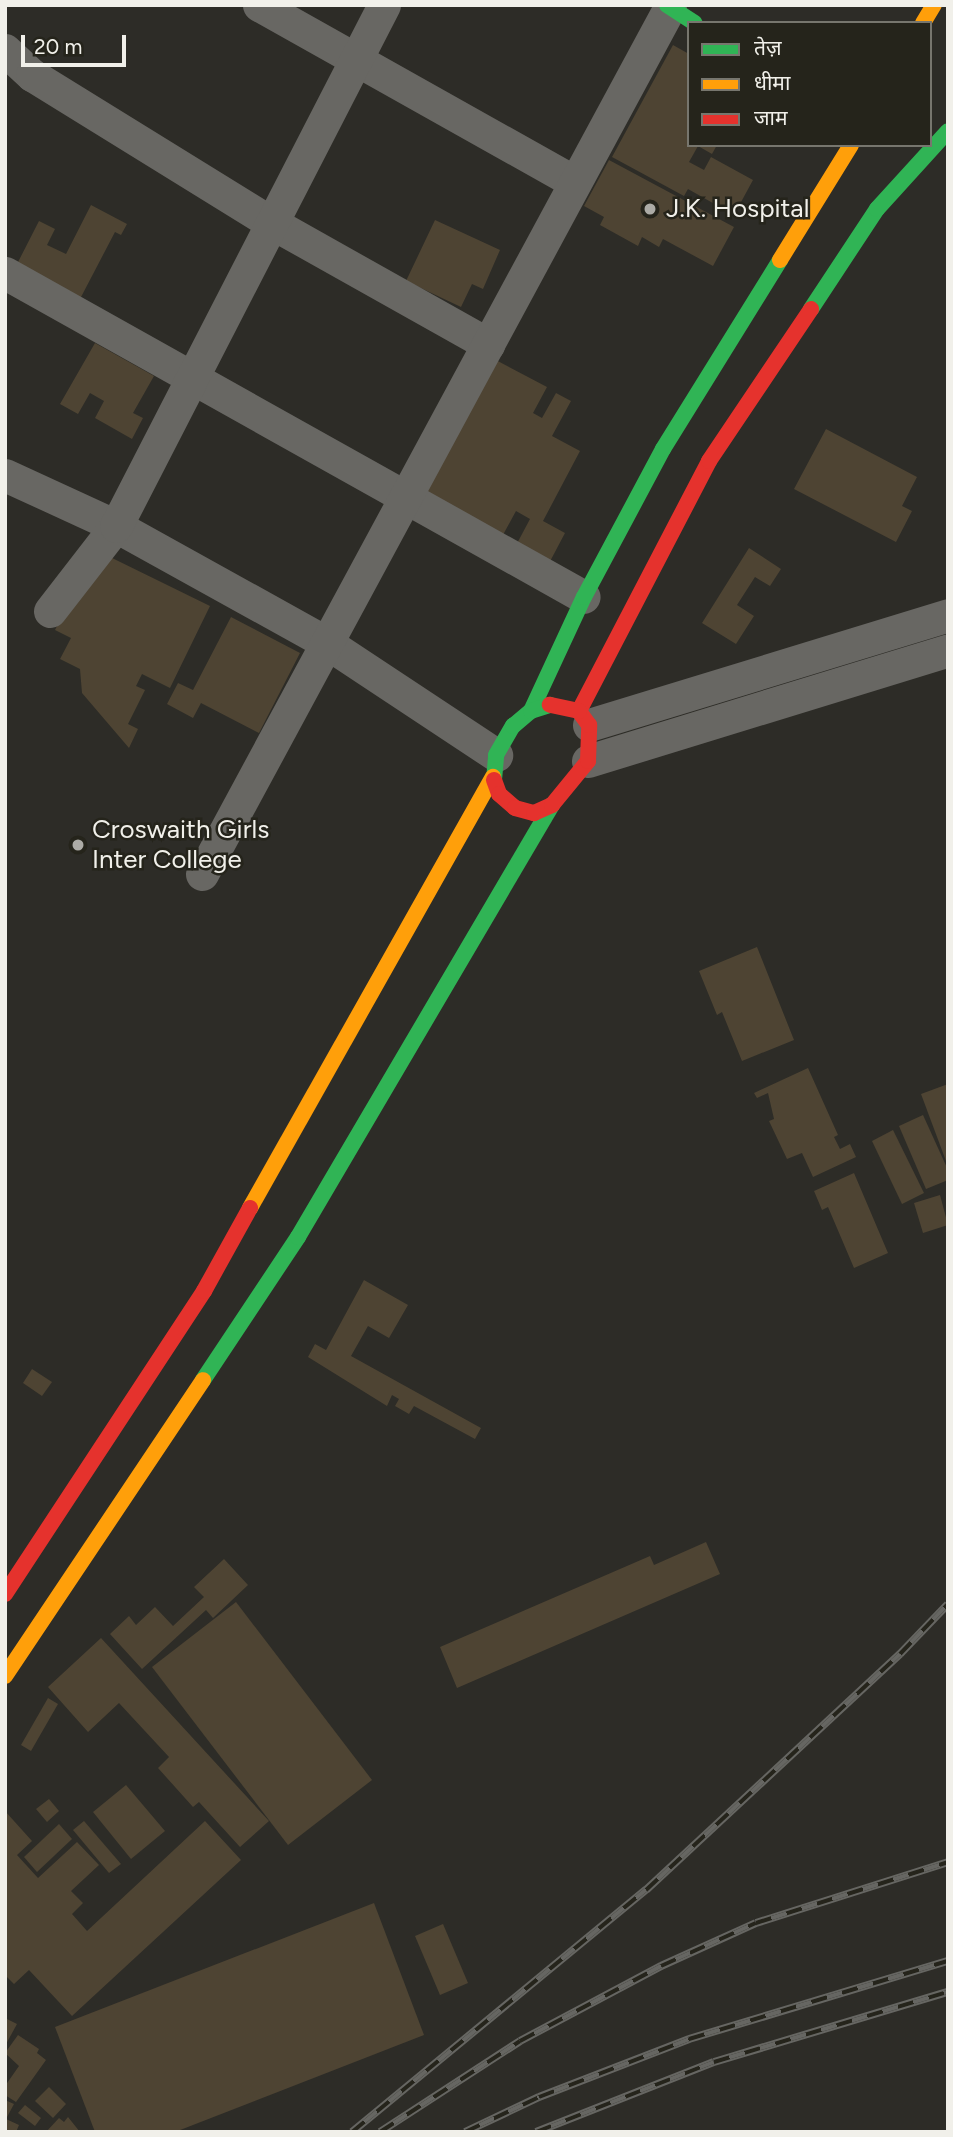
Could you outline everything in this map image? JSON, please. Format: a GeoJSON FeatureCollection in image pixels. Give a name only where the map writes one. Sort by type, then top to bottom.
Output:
{"type":"FeatureCollection","features":[{"type":"Feature","properties":{"kind":"main road"},"geometry":{"type":"LineString","coordinates":[[928,14],[948,19]]}},
{"type":"Feature","properties":{"kind":"main road"},"geometry":{"type":"LineString","coordinates":[[932,146],[948,131]]}},
{"type":"Feature","properties":{"kind":"main road"},"geometry":{"type":"LineString","coordinates":[[5,1594],[204,1291],[494,766],[513,726],[531,710],[584,597],[663,449],[849,147]]}},
{"type":"Feature","properties":{"kind":"main road"},"geometry":{"type":"LineString","coordinates":[[5,1676],[298,1237],[552,804],[588,761],[584,718],[709,461],[882,192],[931,147]]}},
{"type":"Feature","properties":{"kind":"main road"},"geometry":{"type":"LineString","coordinates":[[840,162],[855,176]]}},
{"type":"Feature","properties":{"kind":"main road"},"geometry":{"type":"LineString","coordinates":[[531,710],[565,705],[584,718]]}},
{"type":"Feature","properties":{"kind":"main road"},"geometry":{"type":"LineString","coordinates":[[494,766],[499,794],[515,808],[534,813],[552,804]]}},
{"type":"Feature","properties":{"kind":"street"},"geometry":{"type":"LineString","coordinates":[[259,5],[357,57],[575,182]]}},
{"type":"Feature","properties":{"kind":"street"},"geometry":{"type":"LineString","coordinates":[[50,611],[116,526],[384,5]]}},
{"type":"Feature","properties":{"kind":"street"},"geometry":{"type":"LineString","coordinates":[[202,874],[575,182],[677,12]]}},
{"type":"Feature","properties":{"kind":"street"},"geometry":{"type":"LineString","coordinates":[[5,50],[32,75],[272,223],[488,344]]}},
{"type":"Feature","properties":{"kind":"street"},"geometry":{"type":"LineString","coordinates":[[5,273],[584,597]]}},
{"type":"Feature","properties":{"kind":"street"},"geometry":{"type":"LineString","coordinates":[[5,475],[116,526],[327,643],[494,766]]}},
{"type":"Feature","properties":{"kind":"street"},"geometry":{"type":"LineString","coordinates":[[584,718],[948,615]]}},
{"type":"Feature","properties":{"kind":"street"},"geometry":{"type":"LineString","coordinates":[[588,761],[948,650]]}},
{"type":"Feature","properties":{"kind":"building"},"geometry":{"type":"Polygon","coordinates":[[[673,45],[687,53],[687,147],[697,147],[689,162],[704,170],[711,157],[753,180],[734,215],[688,189],[684,196],[612,157],[673,45]]]}},
{"type":"Feature","properties":{"kind":"building"},"geometry":{"type":"Polygon","coordinates":[[[700,147],[716,147],[712,154],[700,147]]]}},
{"type":"Feature","properties":{"kind":"building"},"geometry":{"type":"Polygon","coordinates":[[[609,160],[734,227],[713,266],[663,239],[659,247],[642,237],[638,246],[600,225],[604,217],[584,206],[609,160]]]}},
{"type":"Feature","properties":{"kind":"building"},"geometry":{"type":"Polygon","coordinates":[[[91,205],[127,224],[121,235],[115,232],[80,299],[16,266],[39,221],[55,229],[47,245],[66,254],[91,205]]]}},
{"type":"Feature","properties":{"kind":"building"},"geometry":{"type":"Polygon","coordinates":[[[435,220],[500,250],[483,289],[472,284],[461,307],[406,281],[435,220]]]}},
{"type":"Feature","properties":{"kind":"building"},"geometry":{"type":"Polygon","coordinates":[[[95,343],[154,376],[133,413],[143,418],[132,439],[95,418],[104,401],[90,393],[78,414],[60,404],[95,343]]]}},
{"type":"Feature","properties":{"kind":"building"},"geometry":{"type":"Polygon","coordinates":[[[494,359],[547,387],[533,413],[542,418],[556,393],[571,401],[552,436],[580,451],[543,521],[565,533],[546,569],[513,551],[530,519],[516,511],[498,544],[419,498],[494,359]]]}},
{"type":"Feature","properties":{"kind":"building"},"geometry":{"type":"Polygon","coordinates":[[[826,429],[917,477],[902,506],[912,511],[896,542],[794,489],[826,429]]]}},
{"type":"Feature","properties":{"kind":"building"},"geometry":{"type":"Polygon","coordinates":[[[749,548],[781,569],[770,586],[755,577],[737,605],[754,616],[736,644],[702,623],[749,548]]]}},
{"type":"Feature","properties":{"kind":"building"},"geometry":{"type":"Polygon","coordinates":[[[108,556],[210,606],[170,688],[142,674],[136,686],[145,690],[128,724],[138,729],[129,748],[82,693],[80,669],[60,659],[71,638],[55,630],[85,569],[108,556]]]}},
{"type":"Feature","properties":{"kind":"building"},"geometry":{"type":"Polygon","coordinates":[[[231,617],[300,653],[259,733],[201,703],[193,718],[167,704],[178,683],[193,690],[231,617]]]}},
{"type":"Feature","properties":{"kind":"building"},"geometry":{"type":"Polygon","coordinates":[[[757,947],[794,1040],[742,1061],[722,1012],[717,1015],[699,971],[757,947]]]}},
{"type":"Feature","properties":{"kind":"building"},"geometry":{"type":"Polygon","coordinates":[[[808,1068],[838,1135],[834,1137],[840,1149],[850,1144],[856,1157],[813,1177],[802,1153],[787,1159],[769,1121],[774,1119],[768,1093],[757,1098],[754,1093],[808,1068]]]}},
{"type":"Feature","properties":{"kind":"building"},"geometry":{"type":"Polygon","coordinates":[[[948,1084],[948,1160],[946,1161],[921,1094],[948,1084]]]}},
{"type":"Feature","properties":{"kind":"building"},"geometry":{"type":"Polygon","coordinates":[[[923,1115],[948,1170],[948,1180],[926,1189],[899,1126],[923,1115]]]}},
{"type":"Feature","properties":{"kind":"building"},"geometry":{"type":"Polygon","coordinates":[[[893,1130],[924,1193],[902,1204],[872,1141],[893,1130]]]}},
{"type":"Feature","properties":{"kind":"building"},"geometry":{"type":"Polygon","coordinates":[[[854,1173],[888,1253],[854,1268],[828,1207],[822,1210],[814,1191],[854,1173]]]}},
{"type":"Feature","properties":{"kind":"building"},"geometry":{"type":"Polygon","coordinates":[[[940,1195],[948,1225],[923,1233],[914,1203],[940,1195]]]}},
{"type":"Feature","properties":{"kind":"building"},"geometry":{"type":"Polygon","coordinates":[[[364,1280],[408,1305],[389,1338],[368,1326],[351,1356],[481,1428],[475,1439],[414,1406],[409,1414],[395,1406],[399,1399],[392,1395],[387,1406],[308,1357],[315,1344],[326,1350],[364,1280]]]}},
{"type":"Feature","properties":{"kind":"building"},"geometry":{"type":"Polygon","coordinates":[[[32,1369],[52,1382],[42,1396],[23,1383],[32,1369]]]}},
{"type":"Feature","properties":{"kind":"building"},"geometry":{"type":"Polygon","coordinates":[[[706,1542],[720,1574],[457,1688],[440,1647],[650,1556],[654,1565],[706,1542]]]}},
{"type":"Feature","properties":{"kind":"building"},"geometry":{"type":"Polygon","coordinates":[[[224,1559],[248,1585],[213,1618],[206,1610],[142,1669],[110,1634],[129,1616],[136,1625],[155,1607],[173,1626],[204,1597],[194,1587],[224,1559]]]}},
{"type":"Feature","properties":{"kind":"building"},"geometry":{"type":"Polygon","coordinates":[[[236,1602],[372,1780],[288,1845],[152,1667],[236,1602]]]}},
{"type":"Feature","properties":{"kind":"building"},"geometry":{"type":"Polygon","coordinates":[[[101,1638],[269,1821],[240,1847],[199,1802],[193,1807],[158,1768],[169,1757],[119,1703],[88,1732],[48,1687],[101,1638]]]}},
{"type":"Feature","properties":{"kind":"building"},"geometry":{"type":"Polygon","coordinates":[[[48,1698],[58,1704],[31,1751],[21,1745],[48,1698]]]}},
{"type":"Feature","properties":{"kind":"building"},"geometry":{"type":"Polygon","coordinates":[[[126,1785],[165,1831],[131,1859],[93,1812],[126,1785]]]}},
{"type":"Feature","properties":{"kind":"building"},"geometry":{"type":"Polygon","coordinates":[[[49,1799],[59,1811],[47,1822],[36,1809],[49,1799]]]}},
{"type":"Feature","properties":{"kind":"building"},"geometry":{"type":"Polygon","coordinates":[[[5,1811],[32,1841],[17,1855],[38,1878],[77,1842],[99,1865],[71,1891],[83,1903],[72,1914],[87,1931],[205,1821],[241,1860],[72,2016],[29,1970],[14,1984],[5,1975],[5,1811]]]}},
{"type":"Feature","properties":{"kind":"building"},"geometry":{"type":"Polygon","coordinates":[[[84,1821],[121,1864],[109,1873],[73,1830],[84,1821]]]}},
{"type":"Feature","properties":{"kind":"building"},"geometry":{"type":"Polygon","coordinates":[[[59,1824],[72,1839],[37,1872],[24,1857],[59,1824]]]}},
{"type":"Feature","properties":{"kind":"building"},"geometry":{"type":"Polygon","coordinates":[[[374,1903],[424,2035],[175,2132],[95,2132],[55,2027],[374,1903]]]}},
{"type":"Feature","properties":{"kind":"building"},"geometry":{"type":"Polygon","coordinates":[[[443,1924],[468,1983],[440,1995],[415,1936],[443,1924]]]}},
{"type":"Feature","properties":{"kind":"building"},"geometry":{"type":"Polygon","coordinates":[[[5,2018],[17,2024],[5,2046],[5,2018]]]}},
{"type":"Feature","properties":{"kind":"building"},"geometry":{"type":"Polygon","coordinates":[[[18,2035],[39,2049],[37,2053],[46,2060],[16,2102],[5,2095],[5,2086],[19,2066],[5,2053],[18,2035]]]}},
{"type":"Feature","properties":{"kind":"building"},"geometry":{"type":"Polygon","coordinates":[[[49,2087],[66,2104],[53,2118],[35,2101],[49,2087]]]}},
{"type":"Feature","properties":{"kind":"building"},"geometry":{"type":"Polygon","coordinates":[[[5,2100],[14,2104],[6,2119],[19,2125],[16,2132],[5,2132],[5,2100]]]}},
{"type":"Feature","properties":{"kind":"building"},"geometry":{"type":"Polygon","coordinates":[[[25,2105],[41,2118],[35,2126],[18,2113],[25,2105]]]}},
{"type":"Feature","properties":{"kind":"building"},"geometry":{"type":"Polygon","coordinates":[[[68,2117],[80,2132],[46,2132],[59,2118],[64,2122],[68,2117]]]}},
{"type":"Feature","properties":{"kind":"railway"},"geometry":{"type":"LineString","coordinates":[[352,2132],[646,1890],[900,1654],[948,1604]]}},
{"type":"Feature","properties":{"kind":"railway"},"geometry":{"type":"LineString","coordinates":[[380,2132],[520,2041],[661,1966],[756,1923],[948,1862]]}},
{"type":"Feature","properties":{"kind":"railway"},"geometry":{"type":"LineString","coordinates":[[465,2132],[539,2097],[689,2039],[948,1961]]}},
{"type":"Feature","properties":{"kind":"railway"},"geometry":{"type":"LineString","coordinates":[[536,2132],[714,2062],[948,1992]]}},
{"type":"Feature","properties":{"kind":"traffic: fast"},"geometry":{"type":"LineString","coordinates":[[667,5],[692,21]]}},
{"type":"Feature","properties":{"kind":"traffic: fast"},"geometry":{"type":"LineString","coordinates":[[811,309],[877,209],[948,131]]}},
{"type":"Feature","properties":{"kind":"traffic: fast"},"geometry":{"type":"LineString","coordinates":[[531,711],[584,597],[663,449],[780,260]]}},
{"type":"Feature","properties":{"kind":"traffic: fast"},"geometry":{"type":"LineString","coordinates":[[494,780],[496,755],[513,726],[531,711],[550,705]]}},
{"type":"Feature","properties":{"kind":"traffic: fast"},"geometry":{"type":"LineString","coordinates":[[203,1380],[298,1237],[552,805]]}},
{"type":"Feature","properties":{"kind":"traffic: slow"},"geometry":{"type":"LineString","coordinates":[[924,21],[934,5]]}},
{"type":"Feature","properties":{"kind":"traffic: slow"},"geometry":{"type":"LineString","coordinates":[[780,260],[850,147]]}},
{"type":"Feature","properties":{"kind":"traffic: slow"},"geometry":{"type":"LineString","coordinates":[[250,1208],[493,777]]}},
{"type":"Feature","properties":{"kind":"traffic: slow"},"geometry":{"type":"LineString","coordinates":[[5,1676],[203,1380]]}},
{"type":"Feature","properties":{"kind":"traffic: jam"},"geometry":{"type":"LineString","coordinates":[[579,711],[709,461],[811,309]]}},
{"type":"Feature","properties":{"kind":"traffic: jam"},"geometry":{"type":"LineString","coordinates":[[494,780],[499,794],[515,808],[534,813],[552,805],[588,761],[589,725],[579,711],[550,705]]}},
{"type":"Feature","properties":{"kind":"traffic: jam"},"geometry":{"type":"LineString","coordinates":[[5,1594],[204,1291],[250,1208]]}},
{"type":"Feature","properties":{"kind":"place","name":"J.K. Hospital"},"geometry":{"type":"Point","coordinates":[650,209]}},
{"type":"Feature","properties":{"kind":"place","name":"Croswaith Girls Inter College"},"geometry":{"type":"Point","coordinates":[78,845]}}]}
